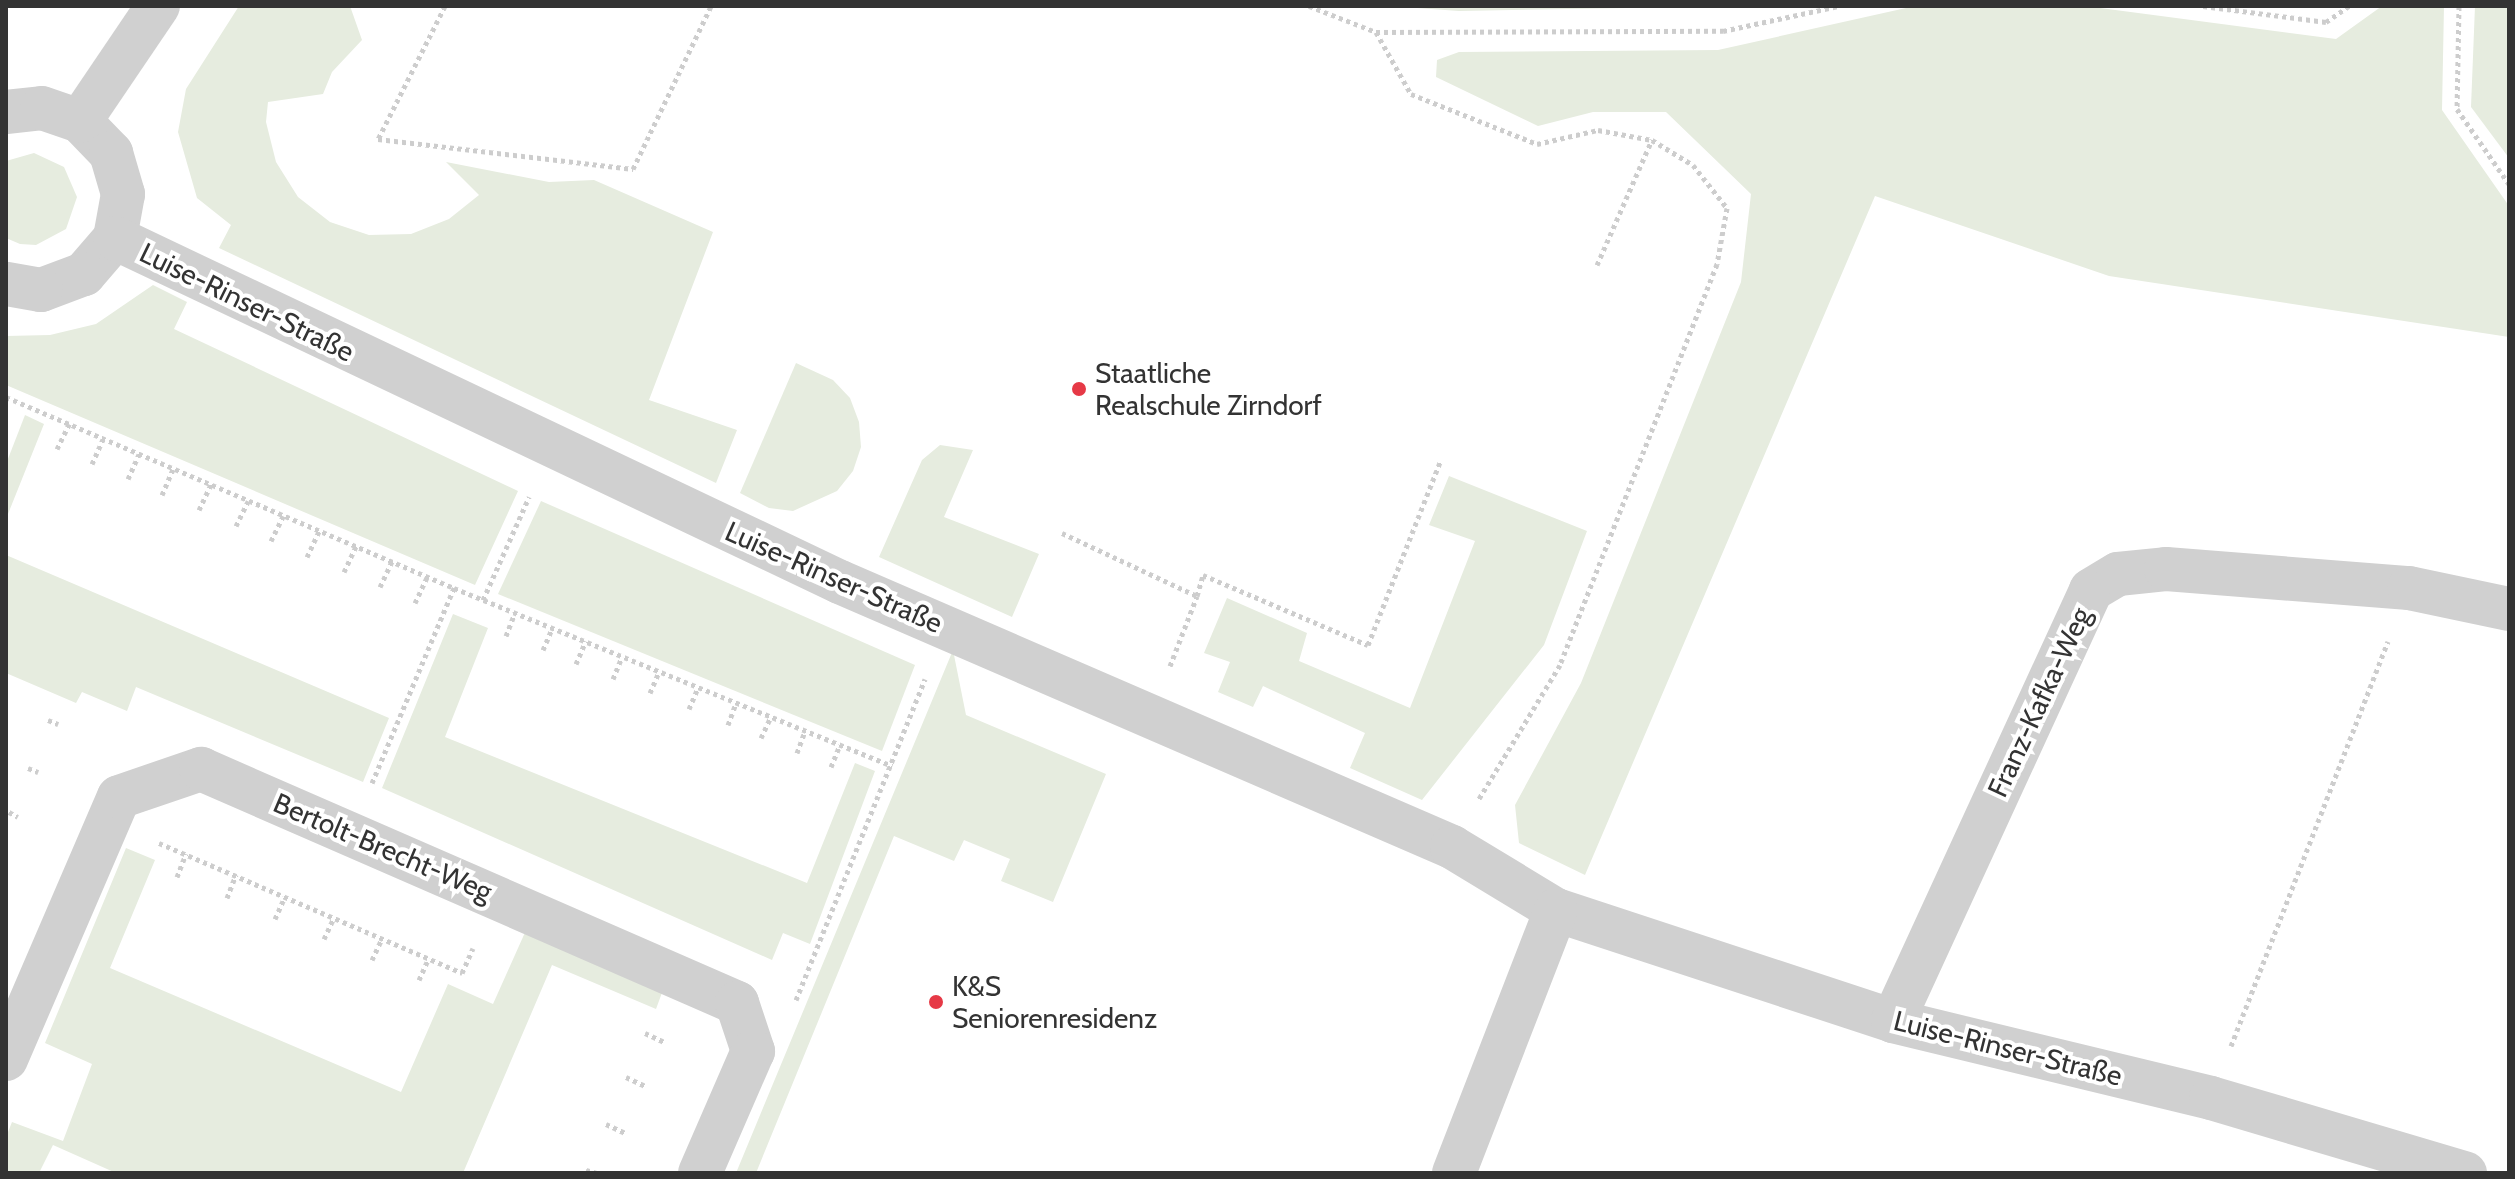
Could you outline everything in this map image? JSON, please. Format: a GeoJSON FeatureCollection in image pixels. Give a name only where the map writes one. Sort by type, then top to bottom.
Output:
{"type":"FeatureCollection","features":[{"type":"Feature","properties":{"kind":"street"},"geometry":{"type":"LineString","coordinates":[[80,121],[158,6]]}},
{"type":"Feature","properties":{"kind":"street"},"geometry":{"type":"LineString","coordinates":[[6,112],[42,108],[80,121],[111,153],[123,194],[115,238],[84,274],[41,290],[6,284]]}},
{"type":"Feature","properties":{"kind":"street","name":"Luise-Rinser-Straße"},"geometry":{"type":"LineString","coordinates":[[115,238],[813,569],[1452,847],[1556,910],[1893,1021],[2211,1098],[2465,1173]]}},
{"type":"Feature","properties":{"kind":"street","name":"Franz-Kafka-Weg"},"geometry":{"type":"LineString","coordinates":[[1893,1021],[2091,590],[2118,574],[2166,569],[2409,588],[2509,609]]}},
{"type":"Feature","properties":{"kind":"street","name":"Bertolt-Brecht-Weg"},"geometry":{"type":"LineString","coordinates":[[6,1059],[119,797],[201,769],[496,895],[737,1003],[753,1051],[700,1173]]}},
{"type":"Feature","properties":{"kind":"street"},"geometry":{"type":"LineString","coordinates":[[1454,1173],[1556,910]]}},
{"type":"Feature","properties":{"kind":"path"},"geometry":{"type":"LineString","coordinates":[[445,6],[378,139],[633,169],[711,6]]}},
{"type":"Feature","properties":{"kind":"path"},"geometry":{"type":"LineString","coordinates":[[1309,6],[1376,32],[1723,31],[1839,6]]}},
{"type":"Feature","properties":{"kind":"path"},"geometry":{"type":"LineString","coordinates":[[2203,6],[2326,22],[2349,6]]}},
{"type":"Feature","properties":{"kind":"path"},"geometry":{"type":"LineString","coordinates":[[2459,6],[2457,109],[2509,184]]}},
{"type":"Feature","properties":{"kind":"path"},"geometry":{"type":"LineString","coordinates":[[1376,32],[1411,94],[1537,144],[1598,130],[1652,140],[1693,165],[1727,208],[1717,264],[1560,665],[1505,750],[1452,847]]}},
{"type":"Feature","properties":{"kind":"path"},"geometry":{"type":"LineString","coordinates":[[1597,265],[1652,140]]}},
{"type":"Feature","properties":{"kind":"path"},"geometry":{"type":"LineString","coordinates":[[6,397],[427,577],[892,766]]}},
{"type":"Feature","properties":{"kind":"path"},"geometry":{"type":"LineString","coordinates":[[57,449],[69,424]]}},
{"type":"Feature","properties":{"kind":"path"},"geometry":{"type":"LineString","coordinates":[[92,464],[103,439]]}},
{"type":"Feature","properties":{"kind":"path"},"geometry":{"type":"LineString","coordinates":[[128,479],[139,454]]}},
{"type":"Feature","properties":{"kind":"path"},"geometry":{"type":"LineString","coordinates":[[1152,714],[1203,575],[1368,645],[1441,460]]}},
{"type":"Feature","properties":{"kind":"path"},"geometry":{"type":"LineString","coordinates":[[162,495],[173,469]]}},
{"type":"Feature","properties":{"kind":"path"},"geometry":{"type":"LineString","coordinates":[[199,510],[211,484]]}},
{"type":"Feature","properties":{"kind":"path"},"geometry":{"type":"LineString","coordinates":[[236,526],[248,501]]}},
{"type":"Feature","properties":{"kind":"path"},"geometry":{"type":"LineString","coordinates":[[483,600],[524,508]]}},
{"type":"Feature","properties":{"kind":"path"},"geometry":{"type":"LineString","coordinates":[[271,541],[283,516]]}},
{"type":"Feature","properties":{"kind":"path"},"geometry":{"type":"LineString","coordinates":[[307,557],[319,531]]}},
{"type":"Feature","properties":{"kind":"path"},"geometry":{"type":"LineString","coordinates":[[1062,533],[1197,596]]}},
{"type":"Feature","properties":{"kind":"path"},"geometry":{"type":"LineString","coordinates":[[344,572],[356,546]]}},
{"type":"Feature","properties":{"kind":"path"},"geometry":{"type":"LineString","coordinates":[[380,587],[392,561]]}},
{"type":"Feature","properties":{"kind":"path"},"geometry":{"type":"LineString","coordinates":[[415,603],[427,577]]}},
{"type":"Feature","properties":{"kind":"path"},"geometry":{"type":"LineString","coordinates":[[369,791],[454,588]]}},
{"type":"Feature","properties":{"kind":"path"},"geometry":{"type":"LineString","coordinates":[[2211,1098],[2409,588]]}},
{"type":"Feature","properties":{"kind":"path"},"geometry":{"type":"LineString","coordinates":[[506,636],[515,613]]}},
{"type":"Feature","properties":{"kind":"path"},"geometry":{"type":"LineString","coordinates":[[543,650],[552,629]]}},
{"type":"Feature","properties":{"kind":"path"},"geometry":{"type":"LineString","coordinates":[[576,664],[586,641]]}},
{"type":"Feature","properties":{"kind":"path"},"geometry":{"type":"LineString","coordinates":[[613,679],[622,657]]}},
{"type":"Feature","properties":{"kind":"path"},"geometry":{"type":"LineString","coordinates":[[650,693],[659,672]]}},
{"type":"Feature","properties":{"kind":"path"},"geometry":{"type":"LineString","coordinates":[[792,1009],[925,679]]}},
{"type":"Feature","properties":{"kind":"path"},"geometry":{"type":"LineString","coordinates":[[689,709],[698,687]]}},
{"type":"Feature","properties":{"kind":"path"},"geometry":{"type":"LineString","coordinates":[[728,725],[736,703]]}},
{"type":"Feature","properties":{"kind":"path"},"geometry":{"type":"LineString","coordinates":[[761,738],[771,717]]}},
{"type":"Feature","properties":{"kind":"path"},"geometry":{"type":"LineString","coordinates":[[48,720],[58,724]]}},
{"type":"Feature","properties":{"kind":"path"},"geometry":{"type":"LineString","coordinates":[[797,753],[805,731]]}},
{"type":"Feature","properties":{"kind":"path"},"geometry":{"type":"LineString","coordinates":[[831,767],[840,745]]}},
{"type":"Feature","properties":{"kind":"path"},"geometry":{"type":"LineString","coordinates":[[28,768],[38,772]]}},
{"type":"Feature","properties":{"kind":"path"},"geometry":{"type":"LineString","coordinates":[[9,812],[18,817]]}},
{"type":"Feature","properties":{"kind":"path"},"geometry":{"type":"LineString","coordinates":[[146,837],[462,973],[496,895]]}},
{"type":"Feature","properties":{"kind":"path"},"geometry":{"type":"LineString","coordinates":[[177,877],[186,854]]}},
{"type":"Feature","properties":{"kind":"path"},"geometry":{"type":"LineString","coordinates":[[227,898],[236,875]]}},
{"type":"Feature","properties":{"kind":"path"},"geometry":{"type":"LineString","coordinates":[[275,919],[285,897]]}},
{"type":"Feature","properties":{"kind":"path"},"geometry":{"type":"LineString","coordinates":[[324,939],[334,918]]}},
{"type":"Feature","properties":{"kind":"path"},"geometry":{"type":"LineString","coordinates":[[372,960],[382,939]]}},
{"type":"Feature","properties":{"kind":"path"},"geometry":{"type":"LineString","coordinates":[[419,980],[429,958]]}},
{"type":"Feature","properties":{"kind":"path"},"geometry":{"type":"LineString","coordinates":[[645,1033],[664,1042]]}},
{"type":"Feature","properties":{"kind":"path"},"geometry":{"type":"LineString","coordinates":[[626,1077],[645,1086]]}},
{"type":"Feature","properties":{"kind":"path"},"geometry":{"type":"LineString","coordinates":[[606,1124],[625,1133]]}},
{"type":"Feature","properties":{"kind":"path"},"geometry":{"type":"LineString","coordinates":[[586,1170],[597,1173]]}},
{"type":"Feature","properties":{"kind":"shaded area"},"geometry":{"type":"Polygon","coordinates":[[[239,6],[350,6],[362,40],[332,72],[323,94],[268,102],[266,122],[276,162],[298,197],[330,222],[369,235],[411,234],[449,219],[479,195],[446,162],[549,182],[594,180],[713,232],[649,400],[737,430],[716,483],[219,248],[231,225],[197,198],[178,132],[186,89],[239,6]]]}},
{"type":"Feature","properties":{"kind":"shaded area"},"geometry":{"type":"Polygon","coordinates":[[[1389,6],[1745,6],[1459,11],[1389,6]]]}},
{"type":"Feature","properties":{"kind":"shaded area"},"geometry":{"type":"Polygon","coordinates":[[[1915,6],[2085,6],[2336,39],[2382,6],[2444,6],[2442,110],[2509,206],[2509,337],[2109,276],[1875,196],[1585,875],[1519,843],[1515,805],[1581,683],[1741,282],[1751,194],[1666,112],[1593,112],[1538,126],[1436,77],[1437,60],[1459,52],[1718,50],[1915,6]]]}},
{"type":"Feature","properties":{"kind":"shaded area"},"geometry":{"type":"Polygon","coordinates":[[[2475,6],[2509,6],[2509,158],[2471,107],[2475,6]]]}},
{"type":"Feature","properties":{"kind":"shaded area"},"geometry":{"type":"Polygon","coordinates":[[[34,153],[64,167],[77,197],[66,229],[36,245],[20,244],[6,238],[6,161],[34,153]]]}},
{"type":"Feature","properties":{"kind":"shaded area"},"geometry":{"type":"Polygon","coordinates":[[[153,285],[187,302],[174,329],[518,491],[475,585],[6,385],[6,336],[50,335],[96,324],[153,285]]]}},
{"type":"Feature","properties":{"kind":"shaded area"},"geometry":{"type":"Polygon","coordinates":[[[796,363],[833,380],[850,398],[859,422],[861,447],[853,471],[837,491],[793,511],[769,508],[740,493],[796,363]]]}},
{"type":"Feature","properties":{"kind":"shaded area"},"geometry":{"type":"Polygon","coordinates":[[[25,415],[44,424],[6,519],[6,464],[25,415]]]}},
{"type":"Feature","properties":{"kind":"shaded area"},"geometry":{"type":"Polygon","coordinates":[[[940,445],[973,450],[944,517],[1039,554],[1012,617],[879,557],[922,460],[940,445]]]}},
{"type":"Feature","properties":{"kind":"shaded area"},"geometry":{"type":"Polygon","coordinates":[[[1449,476],[1587,531],[1544,645],[1422,800],[1350,768],[1365,733],[1263,686],[1253,707],[1218,692],[1230,662],[1204,653],[1227,598],[1307,633],[1299,661],[1410,708],[1475,541],[1429,525],[1449,476]]]}},
{"type":"Feature","properties":{"kind":"shaded area"},"geometry":{"type":"Polygon","coordinates":[[[541,501],[915,665],[882,751],[498,594],[541,501]]]}},
{"type":"Feature","properties":{"kind":"shaded area"},"geometry":{"type":"Polygon","coordinates":[[[6,555],[389,718],[363,782],[136,687],[127,711],[82,692],[76,703],[6,673],[6,555]]]}},
{"type":"Feature","properties":{"kind":"shaded area"},"geometry":{"type":"Polygon","coordinates":[[[453,614],[488,628],[445,737],[807,883],[855,763],[875,771],[810,944],[783,933],[772,960],[382,788],[453,614]]]}},
{"type":"Feature","properties":{"kind":"shaded area"},"geometry":{"type":"Polygon","coordinates":[[[953,650],[966,715],[1106,774],[1053,902],[1001,881],[1010,859],[964,840],[954,861],[894,836],[756,1173],[736,1173],[953,650]]]}},
{"type":"Feature","properties":{"kind":"shaded area"},"geometry":{"type":"Polygon","coordinates":[[[126,848],[155,860],[110,968],[401,1092],[448,984],[493,1004],[527,928],[663,990],[656,1009],[552,965],[463,1173],[116,1173],[53,1145],[39,1173],[10,1173],[6,1171],[6,1137],[12,1122],[63,1141],[92,1064],[45,1043],[126,848]]]}},
{"type":"Feature","properties":{"kind":"place","name":"Staatliche Realschule Zirndorf"},"geometry":{"type":"Point","coordinates":[1079,389]}},
{"type":"Feature","properties":{"kind":"place","name":"K&S Seniorenresidenz"},"geometry":{"type":"Point","coordinates":[936,1002]}}]}
